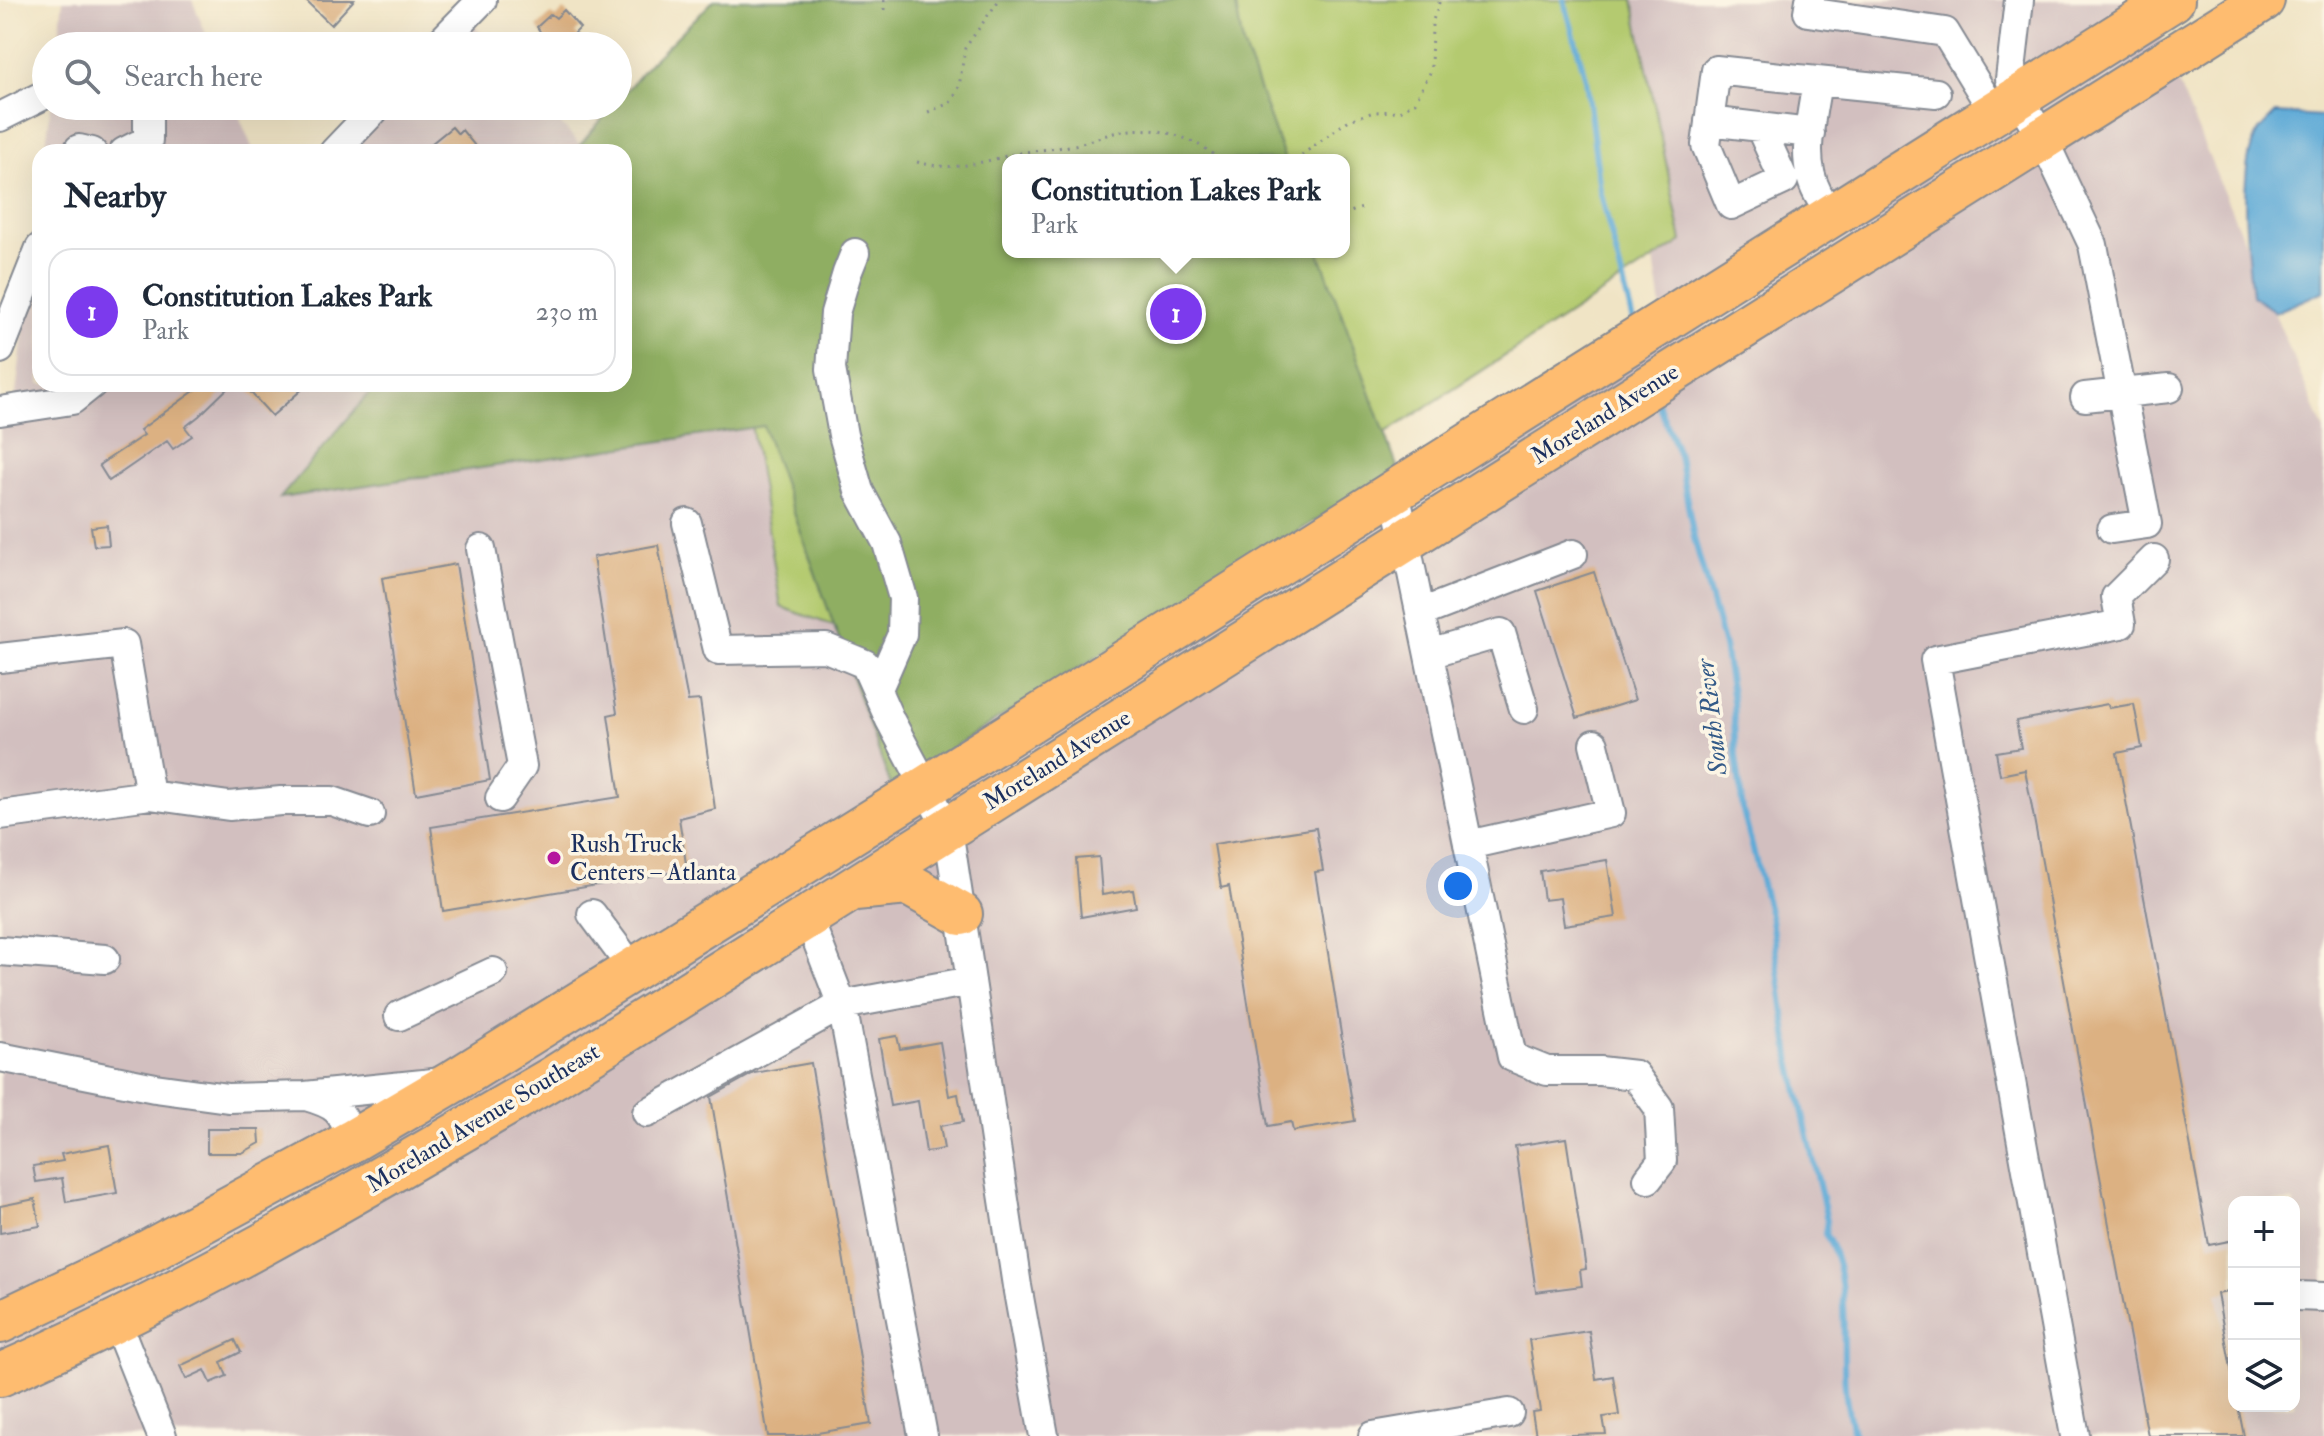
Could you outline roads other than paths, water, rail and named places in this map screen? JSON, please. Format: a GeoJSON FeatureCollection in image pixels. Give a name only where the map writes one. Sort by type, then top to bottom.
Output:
{"type":"FeatureCollection","features":[{"type":"Feature","properties":{"kind":"highway","name":"Moreland Avenue"},"geometry":{"type":"LineString","coordinates":[[926,787],[2173,0]]}},
{"type":"Feature","properties":{"kind":"highway","name":"Moreland Avenue"},"geometry":{"type":"LineString","coordinates":[[948,829],[2263,0]]}},
{"type":"Feature","properties":{"kind":"highway","name":"Moreland Avenue Southeast"},"geometry":{"type":"LineString","coordinates":[[0,1322],[145,1253],[352,1141],[454,1081],[926,787]]}},
{"type":"Feature","properties":{"kind":"highway","name":"Moreland Avenue Southeast"},"geometry":{"type":"LineString","coordinates":[[0,1375],[170,1294],[352,1196],[554,1077],[948,829]]}},
{"type":"Feature","properties":{"kind":"highway"},"geometry":{"type":"LineString","coordinates":[[850,890],[908,884],[961,914]]}},
{"type":"Feature","properties":{"kind":"street"},"geometry":{"type":"LineString","coordinates":[[451,32],[482,0]]}},
{"type":"Feature","properties":{"kind":"street"},"geometry":{"type":"LineString","coordinates":[[1810,0],[1808,12],[1945,32],[2007,106],[2043,139],[2093,245],[2147,524],[2112,529]]}},
{"type":"Feature","properties":{"kind":"street"},"geometry":{"type":"LineString","coordinates":[[2007,106],[2019,0]]}},
{"type":"Feature","properties":{"kind":"street"},"geometry":{"type":"LineString","coordinates":[[1760,127],[1784,180],[1731,205],[1706,145],[1716,70],[1936,93]]}},
{"type":"Feature","properties":{"kind":"street"},"geometry":{"type":"LineString","coordinates":[[1817,81],[1808,150],[1811,176],[1818,194],[1833,215]]}},
{"type":"Feature","properties":{"kind":"street"},"geometry":{"type":"LineString","coordinates":[[0,117],[32,101]]}},
{"type":"Feature","properties":{"kind":"street"},"geometry":{"type":"LineString","coordinates":[[143,144],[146,120]]}},
{"type":"Feature","properties":{"kind":"street"},"geometry":{"type":"LineString","coordinates":[[342,144],[365,120]]}},
{"type":"Feature","properties":{"kind":"street"},"geometry":{"type":"LineString","coordinates":[[1709,121],[1810,133]]}},
{"type":"Feature","properties":{"kind":"street"},"geometry":{"type":"LineString","coordinates":[[855,253],[835,313],[831,369],[843,435],[859,491],[887,543],[903,598],[902,634],[877,691]]}},
{"type":"Feature","properties":{"kind":"street"},"geometry":{"type":"LineString","coordinates":[[0,349],[32,292]]}},
{"type":"Feature","properties":{"kind":"street"},"geometry":{"type":"LineString","coordinates":[[2085,397],[2169,388]]}},
{"type":"Feature","properties":{"kind":"street"},"geometry":{"type":"LineString","coordinates":[[0,411],[72,400],[82,392]]}},
{"type":"Feature","properties":{"kind":"street"},"geometry":{"type":"LineString","coordinates":[[1395,491],[1512,1057],[1547,1071],[1600,1071],[1635,1075],[1659,1108],[1662,1161],[1648,1179]]}},
{"type":"Feature","properties":{"kind":"street"},"geometry":{"type":"LineString","coordinates":[[687,523],[718,650],[826,648],[865,664],[948,829],[1017,1286],[1044,1436]]}},
{"type":"Feature","properties":{"kind":"street"},"geometry":{"type":"LineString","coordinates":[[481,549],[522,766],[500,798]]}},
{"type":"Feature","properties":{"kind":"street"},"geometry":{"type":"LineString","coordinates":[[1421,613],[1573,554]]}},
{"type":"Feature","properties":{"kind":"street"},"geometry":{"type":"LineString","coordinates":[[2075,1436],[1935,660],[2121,624],[2116,597],[2154,559]]}},
{"type":"Feature","properties":{"kind":"street"},"geometry":{"type":"LineString","coordinates":[[1429,654],[1501,633],[1524,709]]}},
{"type":"Feature","properties":{"kind":"street"},"geometry":{"type":"LineString","coordinates":[[0,658],[124,644],[150,795]]}},
{"type":"Feature","properties":{"kind":"street"},"geometry":{"type":"LineString","coordinates":[[1468,845],[1611,813],[1594,744]]}},
{"type":"Feature","properties":{"kind":"street"},"geometry":{"type":"LineString","coordinates":[[0,815],[150,795],[229,806],[281,801],[332,801],[370,814]]}},
{"type":"Feature","properties":{"kind":"street"},"geometry":{"type":"LineString","coordinates":[[592,914],[633,969]]}},
{"type":"Feature","properties":{"kind":"street"},"geometry":{"type":"LineString","coordinates":[[808,917],[842,1005],[923,1436]]}},
{"type":"Feature","properties":{"kind":"street"},"geometry":{"type":"LineString","coordinates":[[0,951],[105,959]]}},
{"type":"Feature","properties":{"kind":"street"},"geometry":{"type":"LineString","coordinates":[[399,1016],[493,972]]}},
{"type":"Feature","properties":{"kind":"street"},"geometry":{"type":"LineString","coordinates":[[647,1113],[842,1005],[971,981]]}},
{"type":"Feature","properties":{"kind":"street"},"geometry":{"type":"LineString","coordinates":[[0,1057],[155,1088],[228,1098],[305,1096],[454,1081]]}},
{"type":"Feature","properties":{"kind":"street"},"geometry":{"type":"LineString","coordinates":[[305,1096],[327,1102],[339,1110],[352,1141]]}},
{"type":"Feature","properties":{"kind":"street"},"geometry":{"type":"LineString","coordinates":[[2300,1296],[2324,1297]]}},
{"type":"Feature","properties":{"kind":"street"},"geometry":{"type":"LineString","coordinates":[[116,1321],[162,1436]]}},
{"type":"Feature","properties":{"kind":"street"},"geometry":{"type":"LineString","coordinates":[[1373,1436],[1509,1413]]}},
{"type":"Feature","properties":{"kind":"water"},"geometry":{"type":"Polygon","coordinates":[[[2276,113],[2322,116],[2324,119],[2324,291],[2276,312],[2252,296],[2245,188],[2251,147],[2258,132],[2276,113]]]}},
{"type":"Feature","properties":{"kind":"waterway","name":"South River"},"geometry":{"type":"LineString","coordinates":[[1564,0],[1586,79],[1600,190],[1633,321]]}},
{"type":"Feature","properties":{"kind":"waterway","name":"South River"},"geometry":{"type":"LineString","coordinates":[[1657,401],[1679,456],[1694,538],[1724,646],[1733,701],[1743,811],[1771,919],[1790,1057],[1827,1220],[1825,1234],[1839,1268],[1846,1393],[1854,1436]]}},
{"type":"Feature","properties":{"kind":"place","name":"Constitution Lakes Park"},"geometry":{"type":"Point","coordinates":[1176,314]}},
{"type":"Feature","properties":{"kind":"place","name":"Rush Truck Centers – Atlanta"},"geometry":{"type":"Point","coordinates":[554,858]}}]}
